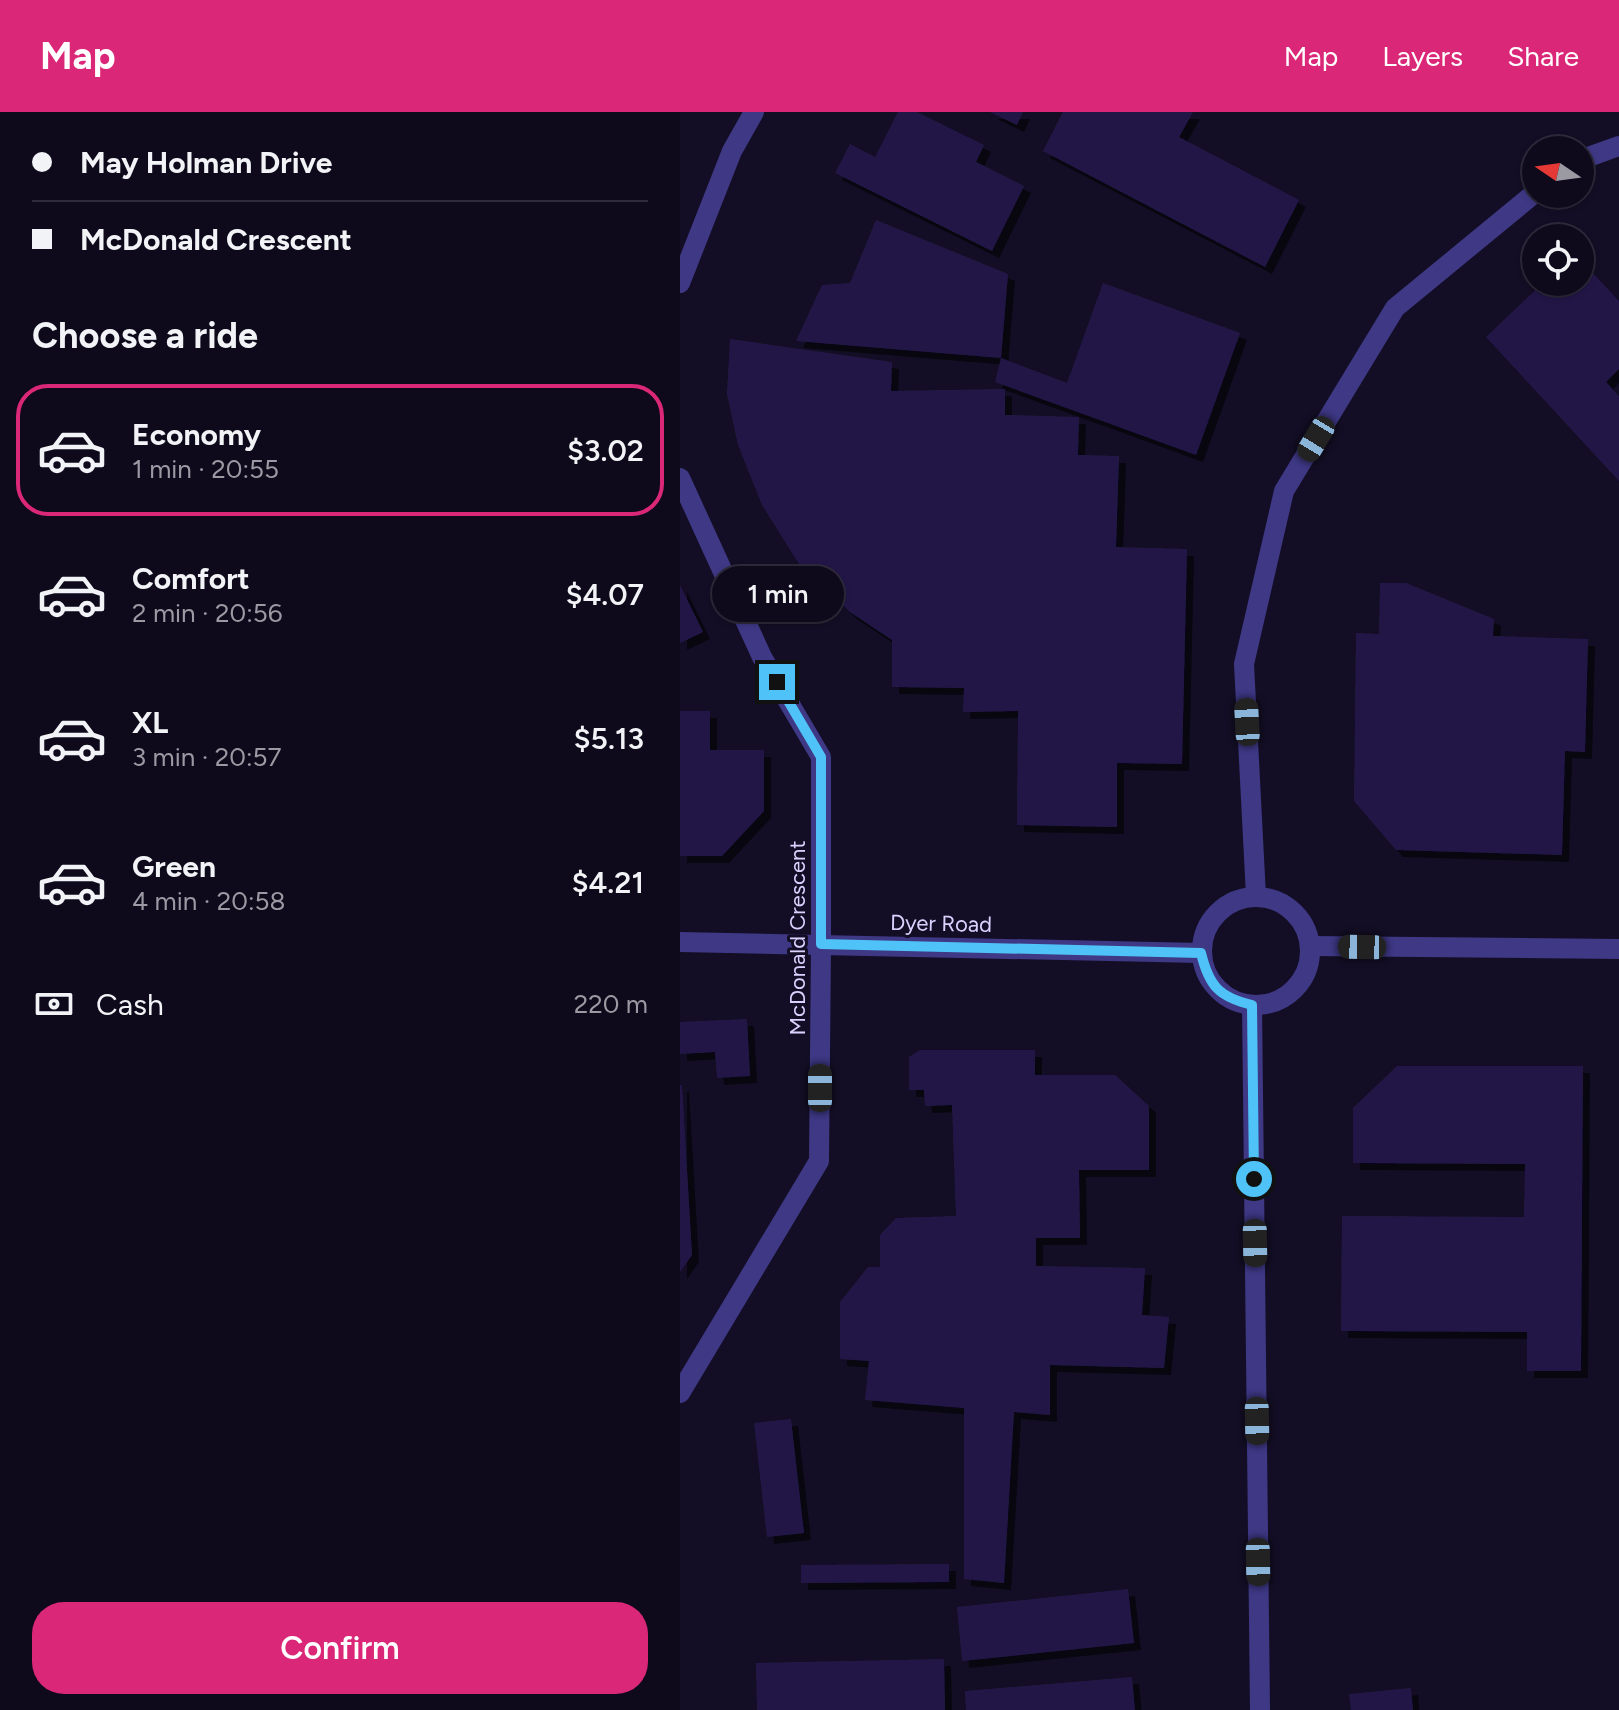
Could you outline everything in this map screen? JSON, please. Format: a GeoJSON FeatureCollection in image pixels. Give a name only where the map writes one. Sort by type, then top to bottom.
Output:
{"type":"FeatureCollection","features":[{"type":"Feature","properties":{"kind":"street"},"geometry":{"type":"LineString","coordinates":[[680,283],[732,151],[754,112]]}},
{"type":"Feature","properties":{"kind":"street"},"geometry":{"type":"LineString","coordinates":[[1594,155],[1619,146]]}},
{"type":"Feature","properties":{"kind":"street"},"geometry":{"type":"LineString","coordinates":[[1256,896],[1244,664],[1284,491],[1395,308],[1522,204]]}},
{"type":"Feature","properties":{"kind":"street","name":"McDonald Crescent"},"geometry":{"type":"LineString","coordinates":[[680,478],[762,657],[821,757],[819,1161],[680,1393]]}},
{"type":"Feature","properties":{"kind":"street"},"geometry":{"type":"LineString","coordinates":[[1256,896],[1276,900],[1293,911],[1305,927],[1310,946],[1309,965],[1301,982],[1288,995],[1270,1004],[1252,1005],[1233,1000],[1216,989],[1206,972],[1201,953],[1203,935],[1211,919],[1239,898],[1256,896]]}},
{"type":"Feature","properties":{"kind":"street","name":"Dyer Road"},"geometry":{"type":"LineString","coordinates":[[680,942],[1201,953]]}},
{"type":"Feature","properties":{"kind":"street"},"geometry":{"type":"LineString","coordinates":[[1310,946],[1619,949]]}},
{"type":"Feature","properties":{"kind":"street"},"geometry":{"type":"LineString","coordinates":[[1252,1005],[1260,1710]]}},
{"type":"Feature","properties":{"kind":"building"},"geometry":{"type":"Polygon","coordinates":[[[898,112],[917,112],[984,145],[976,162],[1024,186],[992,251],[835,173],[850,144],[875,157],[898,112]]]}},
{"type":"Feature","properties":{"kind":"building"},"geometry":{"type":"Polygon","coordinates":[[[990,112],[1023,112],[1017,125],[990,112]]]}},
{"type":"Feature","properties":{"kind":"building"},"geometry":{"type":"Polygon","coordinates":[[[1063,112],[1193,112],[1179,137],[1299,200],[1265,267],[1043,151],[1063,112]]]}},
{"type":"Feature","properties":{"kind":"building"},"geometry":{"type":"Polygon","coordinates":[[[876,220],[1008,274],[1001,358],[796,341],[822,285],[850,283],[876,220]]]}},
{"type":"Feature","properties":{"kind":"building"},"geometry":{"type":"Polygon","coordinates":[[[1594,274],[1619,301],[1619,369],[1606,382],[1619,396],[1619,481],[1486,337],[1529,296],[1594,296],[1594,274]]]}},
{"type":"Feature","properties":{"kind":"building"},"geometry":{"type":"Polygon","coordinates":[[[1103,283],[1240,333],[1196,455],[995,382],[1001,358],[1067,383],[1103,283]]]}},
{"type":"Feature","properties":{"kind":"building"},"geometry":{"type":"Polygon","coordinates":[[[730,339],[892,362],[891,391],[1005,389],[1005,415],[1079,417],[1078,455],[1119,456],[1116,547],[1187,549],[1182,764],[1117,763],[1117,827],[1017,825],[1018,711],[963,712],[964,688],[892,687],[892,640],[850,612],[799,564],[762,505],[738,445],[727,394],[730,339]]]}},
{"type":"Feature","properties":{"kind":"building"},"geometry":{"type":"Polygon","coordinates":[[[1380,583],[1406,583],[1494,619],[1493,636],[1588,639],[1585,752],[1565,751],[1562,855],[1396,850],[1354,801],[1356,633],[1379,634],[1380,583]]]}},
{"type":"Feature","properties":{"kind":"building"},"geometry":{"type":"Polygon","coordinates":[[[680,585],[703,632],[680,643],[680,585]]]}},
{"type":"Feature","properties":{"kind":"building"},"geometry":{"type":"Polygon","coordinates":[[[680,711],[710,711],[710,750],[764,750],[764,811],[722,856],[680,856],[680,711]]]}},
{"type":"Feature","properties":{"kind":"building"},"geometry":{"type":"Polygon","coordinates":[[[747,1019],[750,1076],[717,1078],[715,1052],[680,1054],[680,1022],[747,1019]]]}},
{"type":"Feature","properties":{"kind":"building"},"geometry":{"type":"Polygon","coordinates":[[[920,1050],[1035,1050],[1035,1075],[1115,1075],[1149,1106],[1149,1170],[1079,1170],[1080,1238],[1036,1238],[1036,1266],[1145,1268],[1142,1315],[1169,1317],[1164,1368],[1050,1365],[1050,1415],[1014,1412],[1004,1583],[964,1579],[964,1408],[865,1400],[869,1361],[840,1359],[840,1302],[868,1267],[880,1267],[880,1235],[896,1218],[956,1216],[952,1105],[925,1106],[924,1090],[909,1090],[909,1057],[920,1050]]]}},
{"type":"Feature","properties":{"kind":"building"},"geometry":{"type":"Polygon","coordinates":[[[1397,1066],[1583,1066],[1581,1371],[1527,1371],[1527,1332],[1341,1331],[1342,1216],[1524,1217],[1525,1164],[1353,1163],[1353,1108],[1397,1066]]]}},
{"type":"Feature","properties":{"kind":"building"},"geometry":{"type":"Polygon","coordinates":[[[680,1085],[692,1255],[680,1272],[680,1085]]]}},
{"type":"Feature","properties":{"kind":"building"},"geometry":{"type":"Polygon","coordinates":[[[791,1419],[804,1533],[767,1537],[754,1423],[791,1419]]]}},
{"type":"Feature","properties":{"kind":"building"},"geometry":{"type":"Polygon","coordinates":[[[949,1564],[949,1582],[801,1583],[801,1565],[949,1564]]]}},
{"type":"Feature","properties":{"kind":"building"},"geometry":{"type":"Polygon","coordinates":[[[1128,1589],[1134,1643],[962,1661],[957,1607],[1128,1589]]]}},
{"type":"Feature","properties":{"kind":"building"},"geometry":{"type":"Polygon","coordinates":[[[944,1659],[945,1710],[757,1710],[756,1663],[944,1659]]]}},
{"type":"Feature","properties":{"kind":"building"},"geometry":{"type":"Polygon","coordinates":[[[1132,1677],[1135,1710],[966,1710],[965,1691],[1132,1677]]]}},
{"type":"Feature","properties":{"kind":"building"},"geometry":{"type":"Polygon","coordinates":[[[1411,1688],[1413,1710],[1351,1710],[1349,1694],[1411,1688]]]}},
{"type":"Feature","properties":{"kind":"route"},"geometry":{"type":"LineString","coordinates":[[777,682],[821,757],[821,944],[1201,953],[1206,972],[1216,989],[1233,1000],[1252,1005],[1254,1179]]}}]}
